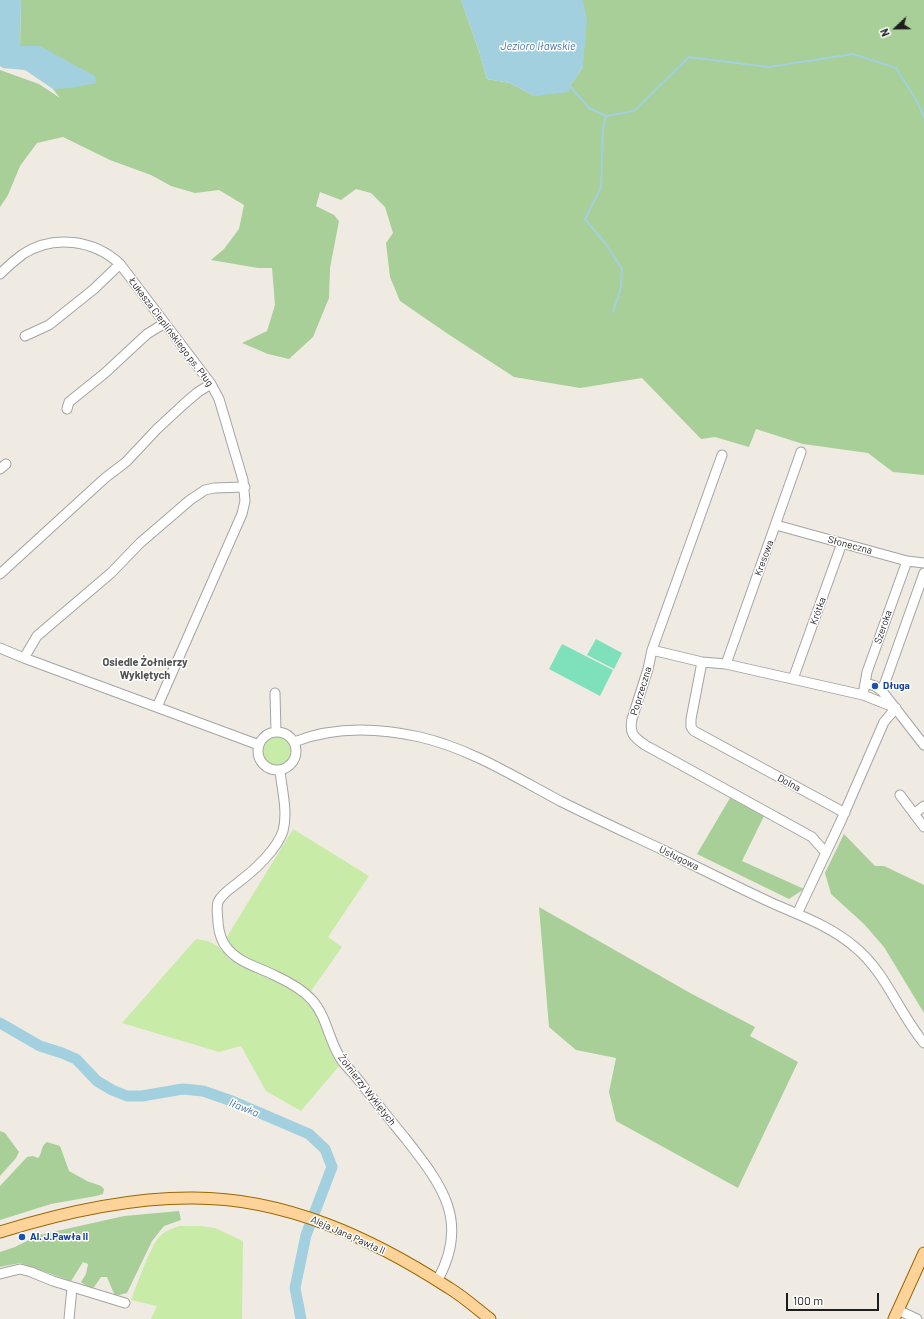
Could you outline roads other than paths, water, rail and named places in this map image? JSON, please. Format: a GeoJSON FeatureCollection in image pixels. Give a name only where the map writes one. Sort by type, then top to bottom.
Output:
{"type":"FeatureCollection","features":[{"type":"Feature","properties":{"kind":"main road","name":"Aleja Jana Pawła II"},"geometry":{"type":"LineString","coordinates":[[0,1232],[57,1216],[132,1202],[191,1198],[239,1201],[309,1217],[379,1247],[451,1289],[490,1319]]}},
{"type":"Feature","properties":{"kind":"main road","name":"Aleja Jana Pawła II"},"geometry":{"type":"LineString","coordinates":[[0,1238],[22,1225]]}},
{"type":"Feature","properties":{"kind":"main road"},"geometry":{"type":"LineString","coordinates":[[899,1315],[924,1253]]}},
{"type":"Feature","properties":{"kind":"main road"},"geometry":{"type":"LineString","coordinates":[[899,1315],[924,1267]]}},
{"type":"Feature","properties":{"kind":"street","name":"Łukasza Cieplińskiego ps. Pług"},"geometry":{"type":"LineString","coordinates":[[0,274],[24,254],[46,244],[62,242],[82,244],[93,246],[105,252],[120,264],[211,384],[219,399],[245,487],[242,514],[157,707]]}},
{"type":"Feature","properties":{"kind":"street"},"geometry":{"type":"LineString","coordinates":[[25,336],[49,325],[94,289],[120,264]]}},
{"type":"Feature","properties":{"kind":"street"},"geometry":{"type":"LineString","coordinates":[[67,409],[69,402],[105,373],[147,334],[165,323]]}},
{"type":"Feature","properties":{"kind":"street"},"geometry":{"type":"LineString","coordinates":[[0,574],[72,507],[126,462],[157,429],[184,404],[198,392],[211,384]]}},
{"type":"Feature","properties":{"kind":"street","name":"Kresowa"},"geometry":{"type":"LineString","coordinates":[[726,664],[801,452]]}},
{"type":"Feature","properties":{"kind":"street","name":"Poprzeczna"},"geometry":{"type":"LineString","coordinates":[[722,455],[652,650],[631,727],[635,738],[645,745],[812,837],[826,854]]}},
{"type":"Feature","properties":{"kind":"street"},"geometry":{"type":"LineString","coordinates":[[24,658],[37,636],[111,573],[140,543],[190,500],[205,490],[214,488],[245,487]]}},
{"type":"Feature","properties":{"kind":"street","name":"Słoneczna"},"geometry":{"type":"LineString","coordinates":[[776,525],[907,561],[924,563]]}},
{"type":"Feature","properties":{"kind":"street","name":"Krótka"},"geometry":{"type":"LineString","coordinates":[[793,679],[842,542]]}},
{"type":"Feature","properties":{"kind":"street","name":"Szeroka"},"geometry":{"type":"LineString","coordinates":[[863,695],[868,672],[907,561]]}},
{"type":"Feature","properties":{"kind":"street","name":"Szeroka"},"geometry":{"type":"LineString","coordinates":[[882,690],[924,573]]}},
{"type":"Feature","properties":{"kind":"street"},"geometry":{"type":"LineString","coordinates":[[0,648],[259,745]]}},
{"type":"Feature","properties":{"kind":"street"},"geometry":{"type":"LineString","coordinates":[[652,650],[702,662],[726,664],[863,695],[896,708]]}},
{"type":"Feature","properties":{"kind":"street","name":"Dolna"},"geometry":{"type":"LineString","coordinates":[[702,662],[691,718],[691,727],[694,731],[845,813]]}},
{"type":"Feature","properties":{"kind":"street"},"geometry":{"type":"LineString","coordinates":[[866,683],[882,690],[924,745]]}},
{"type":"Feature","properties":{"kind":"street"},"geometry":{"type":"LineString","coordinates":[[275,693],[276,732]]}},
{"type":"Feature","properties":{"kind":"street"},"geometry":{"type":"LineString","coordinates":[[797,914],[845,813],[884,722],[896,708]]}},
{"type":"Feature","properties":{"kind":"street","name":"Usługowa"},"geometry":{"type":"LineString","coordinates":[[294,742],[324,732],[379,731],[419,737],[442,743],[478,757],[561,801],[823,925],[857,948],[870,962],[924,1043]]}},
{"type":"Feature","properties":{"kind":"street"},"geometry":{"type":"LineString","coordinates":[[276,732],[287,734],[294,742],[297,750],[295,759],[289,767],[280,771],[271,770],[263,765],[258,757],[258,748],[261,739],[269,733],[276,732]]}},
{"type":"Feature","properties":{"kind":"street","name":"Żołnierzy Wyklętych"},"geometry":{"type":"LineString","coordinates":[[280,771],[285,809],[283,831],[279,841],[272,850],[246,877],[224,895],[218,902],[218,919],[221,941],[239,960],[276,976],[307,995],[313,1001],[326,1022],[337,1052],[343,1063],[353,1073],[434,1176],[446,1198],[451,1222],[448,1260],[437,1281]]}},
{"type":"Feature","properties":{"kind":"street"},"geometry":{"type":"LineString","coordinates":[[900,795],[924,827]]}},
{"type":"Feature","properties":{"kind":"street"},"geometry":{"type":"LineString","coordinates":[[914,814],[924,806]]}},
{"type":"Feature","properties":{"kind":"street"},"geometry":{"type":"LineString","coordinates":[[0,1274],[20,1269],[31,1272],[53,1282],[125,1303]]}},
{"type":"Feature","properties":{"kind":"street"},"geometry":{"type":"LineString","coordinates":[[69,1319],[72,1288]]}},
{"type":"Feature","properties":{"kind":"street"},"geometry":{"type":"LineString","coordinates":[[899,1315],[917,1319]]}},
{"type":"Feature","properties":{"kind":"water"},"geometry":{"type":"Polygon","coordinates":[[[0,0],[20,0],[21,2],[20,46],[40,46],[95,76],[96,83],[71,88],[53,89],[25,70],[3,68],[0,66],[0,0]]]}},
{"type":"Feature","properties":{"kind":"water","name":"Jezioro Iławskie"},"geometry":{"type":"Polygon","coordinates":[[[461,0],[583,0],[587,20],[583,67],[570,86],[569,92],[534,96],[510,83],[487,79],[461,0]]]}},
{"type":"Feature","properties":{"kind":"waterway"},"geometry":{"type":"LineString","coordinates":[[606,116],[634,111],[689,57],[769,67],[853,54],[896,68],[917,101],[924,118]]}},
{"type":"Feature","properties":{"kind":"waterway"},"geometry":{"type":"LineString","coordinates":[[570,86],[589,108],[606,116],[603,129],[601,187],[585,219],[605,243],[622,269],[621,288],[613,312]]}},
{"type":"Feature","properties":{"kind":"waterway","name":"Iławka"},"geometry":{"type":"LineString","coordinates":[[0,1023],[40,1046],[76,1059],[97,1081],[112,1090],[127,1096],[142,1096],[183,1089],[203,1091],[232,1101],[309,1134],[325,1149],[332,1167],[306,1235],[295,1288],[301,1319]]}},
{"type":"Feature","properties":{"kind":"place","name":"Długa"},"geometry":{"type":"Point","coordinates":[875,686]}},
{"type":"Feature","properties":{"kind":"place","name":"Al. J.Pawła II"},"geometry":{"type":"Point","coordinates":[22,1237]}},
{"type":"Feature","properties":{"kind":"district","name":"Osiedle Żołnierzy Wyklętych"},"geometry":{"type":"Point","coordinates":[145,668]}}]}
